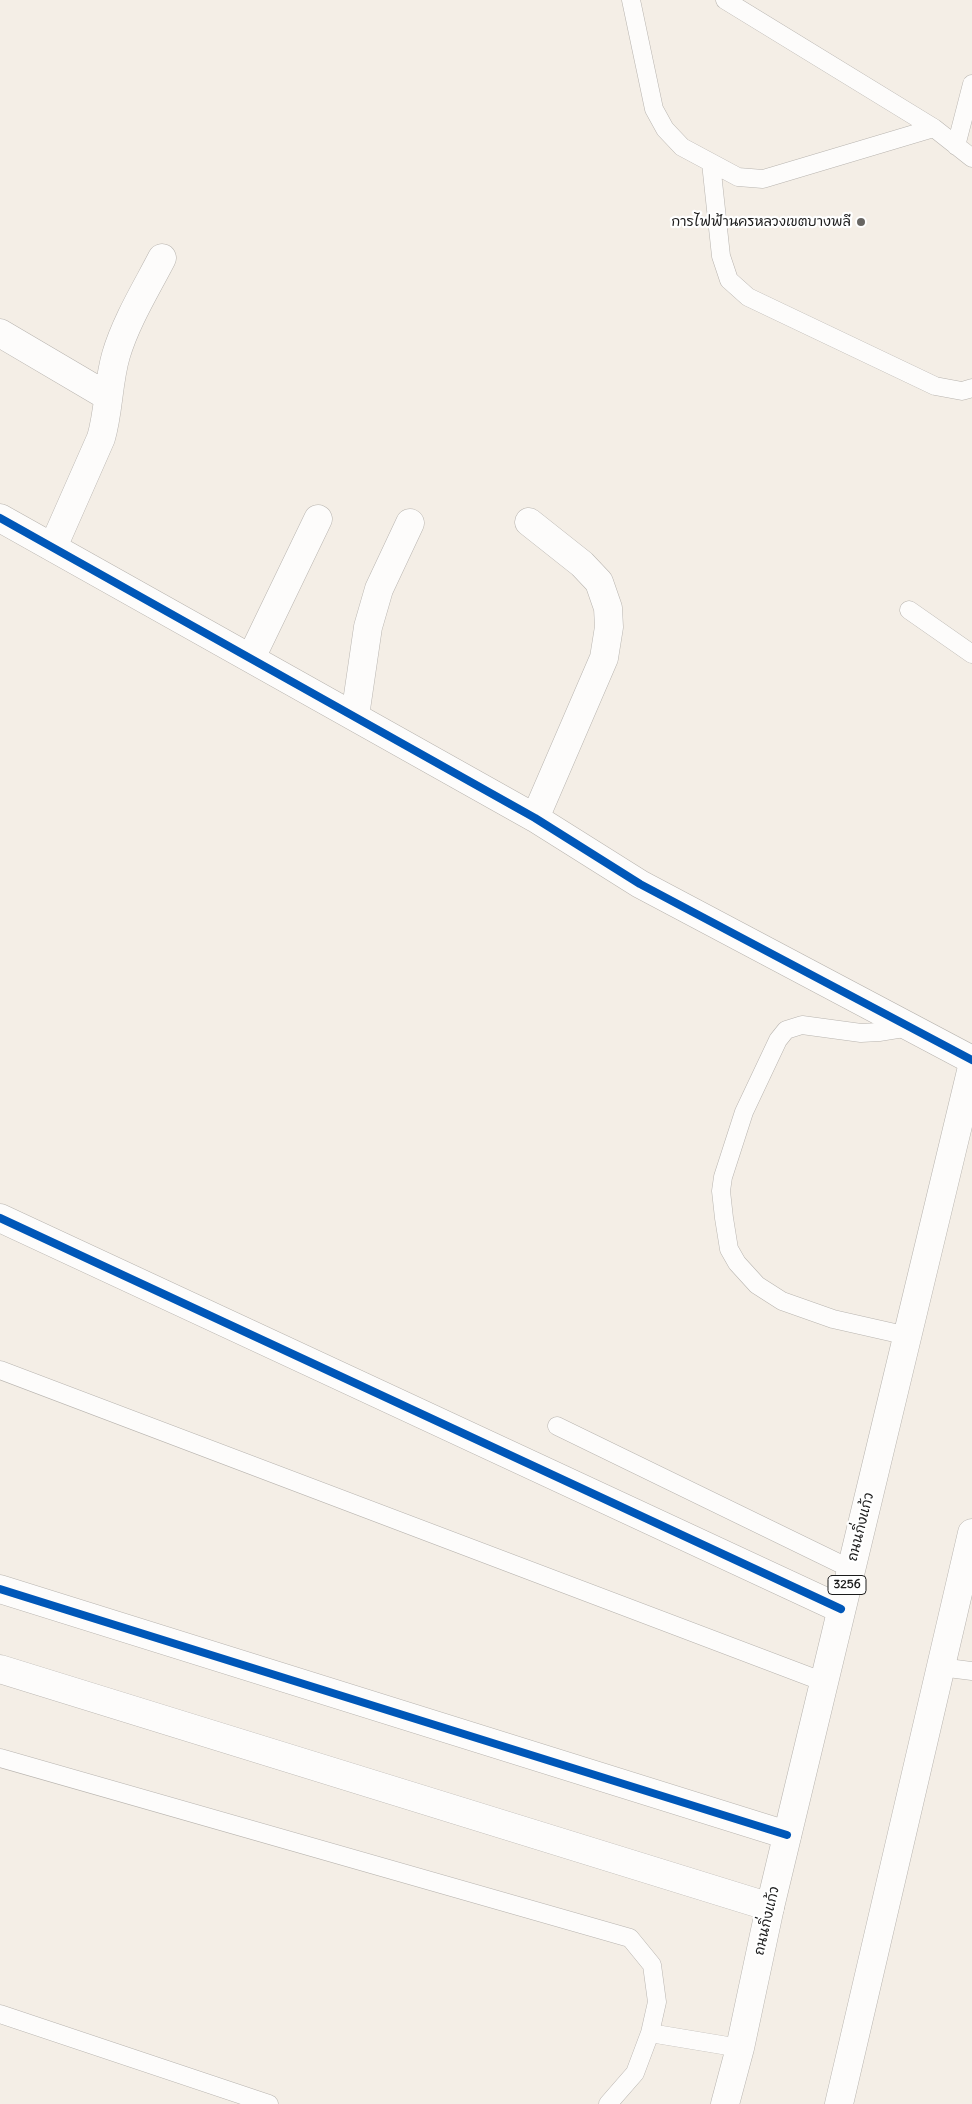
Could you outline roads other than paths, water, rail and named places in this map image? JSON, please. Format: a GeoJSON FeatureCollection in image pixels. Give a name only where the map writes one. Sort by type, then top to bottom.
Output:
{"type":"FeatureCollection","features":[{"type":"Feature","properties":{"kind":"street"},"geometry":{"type":"LineString","coordinates":[[53,547],[101,438],[106,421],[107,396],[116,355],[125,332],[162,258]]}},
{"type":"Feature","properties":{"kind":"street"},"geometry":{"type":"LineString","coordinates":[[0,333],[107,396]]}},
{"type":"Feature","properties":{"kind":"street"},"geometry":{"type":"LineString","coordinates":[[0,518],[535,818],[640,884],[972,1060]]}},
{"type":"Feature","properties":{"kind":"street"},"geometry":{"type":"LineString","coordinates":[[250,658],[318,519]]}},
{"type":"Feature","properties":{"kind":"street"},"geometry":{"type":"LineString","coordinates":[[529,522],[582,564],[599,582],[608,608],[609,627],[604,658],[535,818]]}},
{"type":"Feature","properties":{"kind":"street"},"geometry":{"type":"LineString","coordinates":[[354,716],[368,627],[379,589],[410,523]]}},
{"type":"Feature","properties":{"kind":"street","name":"ถนนกิ่งแก้ว"},"geometry":{"type":"LineString","coordinates":[[725,2104],[740,2048],[787,1835],[972,1067]]}},
{"type":"Feature","properties":{"kind":"street"},"geometry":{"type":"LineString","coordinates":[[0,1218],[842,1609]]}},
{"type":"Feature","properties":{"kind":"street"},"geometry":{"type":"LineString","coordinates":[[839,2104],[972,1534]]}},
{"type":"Feature","properties":{"kind":"street"},"geometry":{"type":"LineString","coordinates":[[0,1589],[787,1835]]}},
{"type":"Feature","properties":{"kind":"street"},"geometry":{"type":"LineString","coordinates":[[0,1669],[770,1907]]}},
{"type":"Feature","properties":{"kind":"lane"},"geometry":{"type":"LineString","coordinates":[[631,0],[654,109],[665,129],[682,147],[738,177],[763,179],[934,128]]}},
{"type":"Feature","properties":{"kind":"lane"},"geometry":{"type":"LineString","coordinates":[[724,0],[934,128],[972,158]]}},
{"type":"Feature","properties":{"kind":"lane"},"geometry":{"type":"LineString","coordinates":[[956,146],[972,84]]}},
{"type":"Feature","properties":{"kind":"lane"},"geometry":{"type":"LineString","coordinates":[[711,163],[721,256],[729,280],[748,297],[935,386],[962,391],[972,388]]}},
{"type":"Feature","properties":{"kind":"lane"},"geometry":{"type":"LineString","coordinates":[[908,610],[972,654]]}},
{"type":"Feature","properties":{"kind":"lane"},"geometry":{"type":"LineString","coordinates":[[908,1336],[833,1318],[782,1301],[757,1285],[737,1263],[729,1249],[721,1191],[728,1157],[744,1112],[778,1040],[786,1030],[802,1026],[861,1033],[910,1027]]}},
{"type":"Feature","properties":{"kind":"lane"},"geometry":{"type":"LineString","coordinates":[[0,1370],[824,1682]]}},
{"type":"Feature","properties":{"kind":"lane"},"geometry":{"type":"LineString","coordinates":[[557,1426],[851,1569]]}},
{"type":"Feature","properties":{"kind":"lane"},"geometry":{"type":"LineString","coordinates":[[940,1667],[972,1671]]}},
{"type":"Feature","properties":{"kind":"lane"},"geometry":{"type":"LineString","coordinates":[[0,1758],[630,1938],[652,1965],[657,2002],[650,2033],[635,2073],[608,2104]]}},
{"type":"Feature","properties":{"kind":"lane"},"geometry":{"type":"LineString","coordinates":[[0,2014],[269,2104]]}},
{"type":"Feature","properties":{"kind":"lane"},"geometry":{"type":"LineString","coordinates":[[650,2033],[740,2048]]}},
{"type":"Feature","properties":{"kind":"place","name":"การไฟฟ้านครหลวงเขตบางพลี"},"geometry":{"type":"Point","coordinates":[861,222]}}]}
